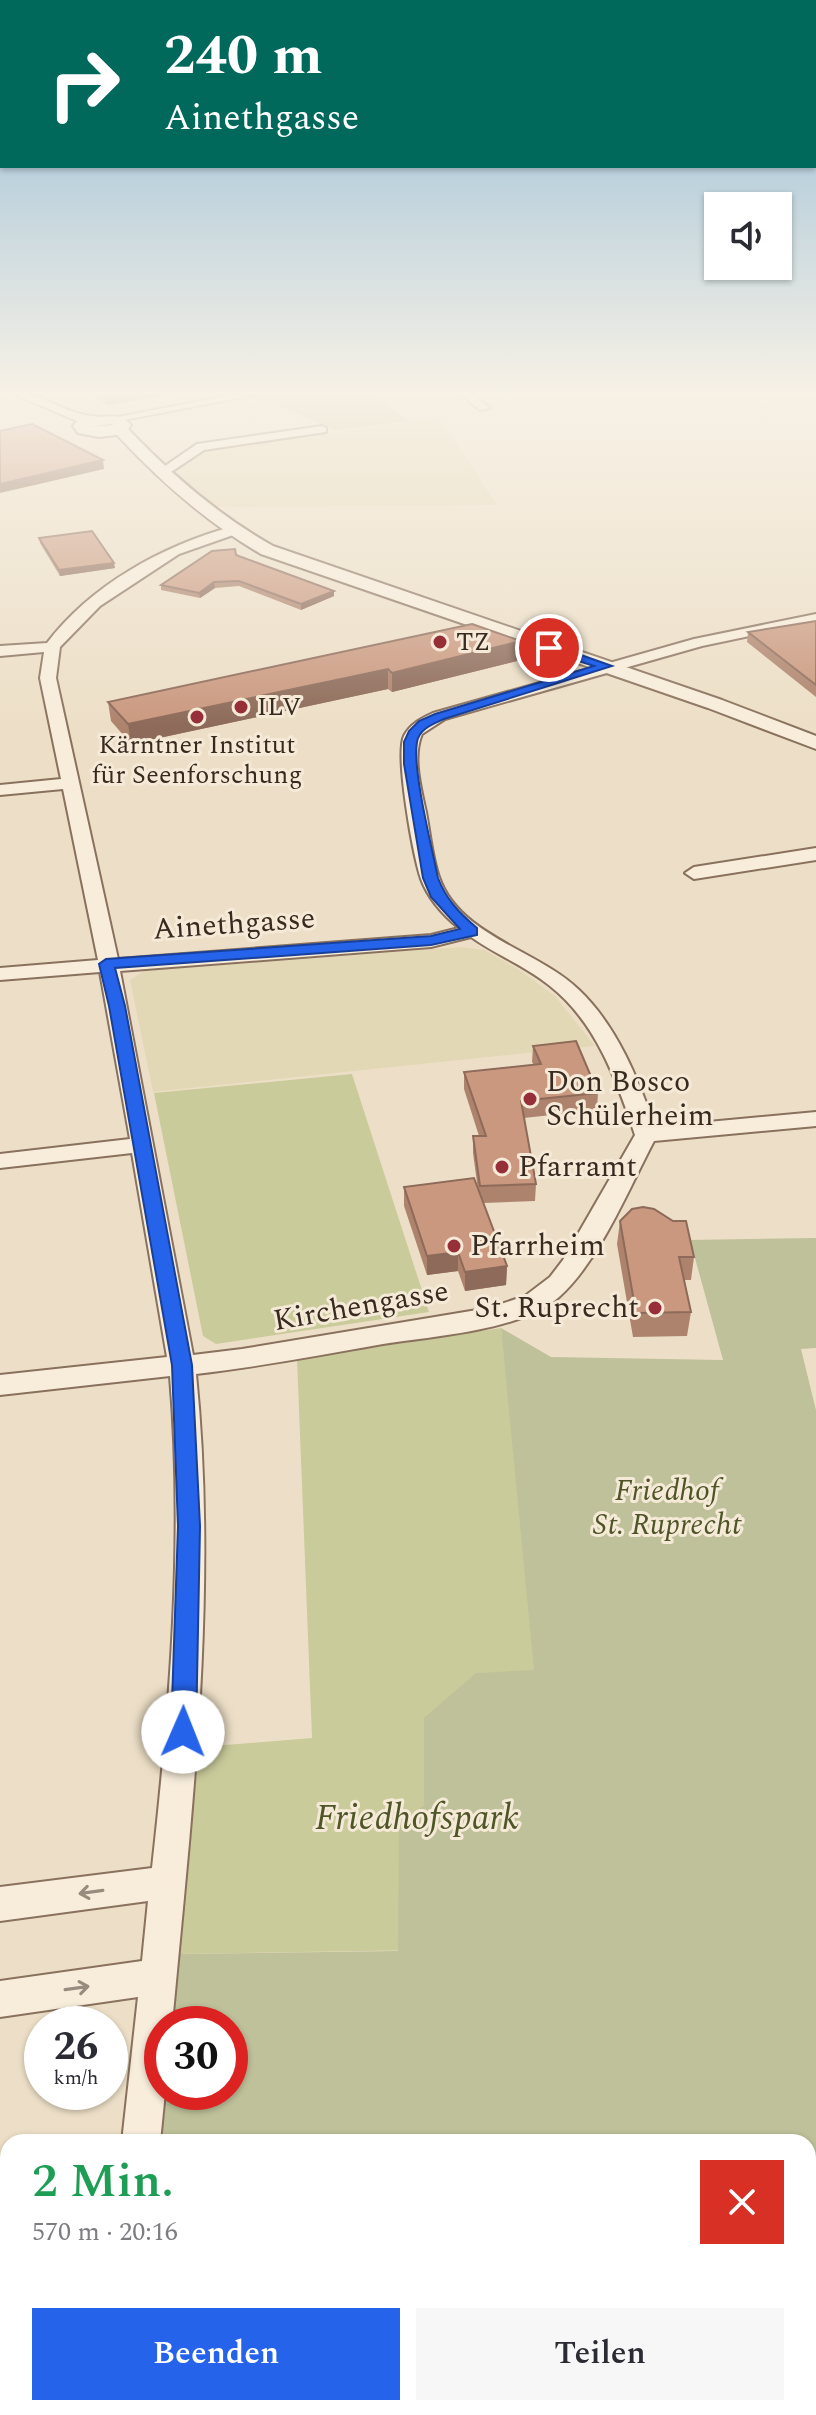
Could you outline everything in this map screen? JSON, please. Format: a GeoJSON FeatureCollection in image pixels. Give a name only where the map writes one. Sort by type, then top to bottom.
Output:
{"type":"FeatureCollection","features":[{"type":"Feature","properties":{"kind":"street"},"geometry":{"type":"LineString","coordinates":[[196,502],[231,531],[267,550],[606,666],[816,743]]}},
{"type":"Feature","properties":{"kind":"street"},"geometry":{"type":"LineString","coordinates":[[142,2134],[183,1732],[189,1542],[182,1365],[112,979],[106,964],[48,678],[52,647],[70,626],[129,578],[188,545],[231,531]]}},
{"type":"Feature","properties":{"kind":"street"},"geometry":{"type":"LineString","coordinates":[[816,618],[699,642],[606,666],[439,716],[415,731],[410,742],[430,878],[437,894],[454,917],[472,931],[539,970],[572,995],[619,1063],[646,1135],[816,1119]]}},
{"type":"Feature","properties":{"kind":"street"},"geometry":{"type":"LineString","coordinates":[[0,651],[52,647]]}},
{"type":"Feature","properties":{"kind":"street"},"geometry":{"type":"LineString","coordinates":[[0,790],[71,783]]}},
{"type":"Feature","properties":{"kind":"street"},"geometry":{"type":"LineString","coordinates":[[694,873],[816,854]]}},
{"type":"Feature","properties":{"kind":"street","name":"Ainethgasse"},"geometry":{"type":"LineString","coordinates":[[0,974],[431,941],[472,931]]}},
{"type":"Feature","properties":{"kind":"street","name":"Kirchengasse"},"geometry":{"type":"LineString","coordinates":[[0,1385],[242,1359],[515,1310],[549,1293],[569,1270],[646,1135]]}},
{"type":"Feature","properties":{"kind":"street"},"geometry":{"type":"LineString","coordinates":[[0,1161],[143,1145]]}},
{"type":"Feature","properties":{"kind":"street"},"geometry":{"type":"LineString","coordinates":[[0,1904],[168,1882]]}},
{"type":"Feature","properties":{"kind":"street"},"geometry":{"type":"LineString","coordinates":[[0,1999],[158,1976]]}},
{"type":"Feature","properties":{"kind":"shaded area"},"geometry":{"type":"Polygon","coordinates":[[[210,502],[495,502],[497,505],[216,507],[210,502]]]}},
{"type":"Feature","properties":{"kind":"shaded area"},"geometry":{"type":"Polygon","coordinates":[[[460,947],[485,950],[521,971],[555,996],[595,1046],[153,1092],[130,980],[144,971],[460,947]]]}},
{"type":"Feature","properties":{"kind":"green space"},"geometry":{"type":"Polygon","coordinates":[[[352,1074],[429,1312],[216,1344],[203,1336],[154,1093],[352,1074]]]}},
{"type":"Feature","properties":{"kind":"green space","name":"Friedhof St. Ruprecht"},"geometry":{"type":"Polygon","coordinates":[[[816,1238],[816,1348],[801,1349],[816,1410],[816,2134],[162,2134],[164,2110],[248,2110],[248,2006],[172,2006],[176,1954],[398,1951],[399,1826],[424,1805],[424,1718],[476,1673],[534,1670],[501,1328],[551,1357],[723,1360],[690,1240],[816,1238]]]}},
{"type":"Feature","properties":{"kind":"green space","name":"Friedhofspark"},"geometry":{"type":"Polygon","coordinates":[[[501,1328],[539,1715],[552,1948],[176,1954],[200,1747],[312,1738],[297,1359],[501,1328]]]}},
{"type":"Feature","properties":{"kind":"building"},"geometry":{"type":"Polygon","coordinates":[[[92,531],[114,563],[59,570],[39,538],[92,531]]]}},
{"type":"Feature","properties":{"kind":"building"},"geometry":{"type":"Polygon","coordinates":[[[235,549],[236,555],[334,591],[301,604],[239,581],[214,582],[199,593],[161,585],[212,551],[235,549]]]}},
{"type":"Feature","properties":{"kind":"building"},"geometry":{"type":"Polygon","coordinates":[[[816,621],[816,685],[748,632],[816,621]]]}},
{"type":"Feature","properties":{"kind":"building"},"geometry":{"type":"Polygon","coordinates":[[[472,624],[521,641],[392,673],[388,669],[128,724],[108,702],[472,624]]]}},
{"type":"Feature","properties":{"kind":"building"},"geometry":{"type":"Polygon","coordinates":[[[576,1041],[598,1093],[521,1101],[536,1184],[480,1186],[473,1136],[486,1136],[464,1072],[541,1064],[533,1046],[576,1041]]]}},
{"type":"Feature","properties":{"kind":"building"},"geometry":{"type":"Polygon","coordinates":[[[474,1178],[507,1266],[465,1272],[458,1252],[427,1256],[404,1187],[474,1178]]]}},
{"type":"Feature","properties":{"kind":"building","name":"St. Ruprecht"},"geometry":{"type":"Polygon","coordinates":[[[632,1209],[654,1209],[673,1221],[686,1221],[694,1257],[679,1257],[691,1312],[636,1313],[620,1221],[632,1209]]]}},
{"type":"Feature","properties":{"kind":"place","name":"TZ"},"geometry":{"type":"Point","coordinates":[440,642]}},
{"type":"Feature","properties":{"kind":"place","name":"ILV"},"geometry":{"type":"Point","coordinates":[241,707]}},
{"type":"Feature","properties":{"kind":"place","name":"Kärntner Institut für Seenforschung"},"geometry":{"type":"Point","coordinates":[197,717]}},
{"type":"Feature","properties":{"kind":"place","name":"Don Bosco Schülerheim"},"geometry":{"type":"Point","coordinates":[530,1099]}},
{"type":"Feature","properties":{"kind":"place","name":"Pfarramt"},"geometry":{"type":"Point","coordinates":[502,1167]}},
{"type":"Feature","properties":{"kind":"place","name":"Pfarrheim"},"geometry":{"type":"Point","coordinates":[454,1246]}},
{"type":"Feature","properties":{"kind":"place","name":"St. Ruprecht"},"geometry":{"type":"Point","coordinates":[655,1308]}},
{"type":"Feature","properties":{"kind":"route"},"geometry":{"type":"LineString","coordinates":[[183,1732],[189,1526],[182,1365],[112,979],[106,964],[431,941],[472,931],[454,917],[437,894],[430,878],[410,742],[415,731],[439,716],[606,666],[549,648]]}}]}
